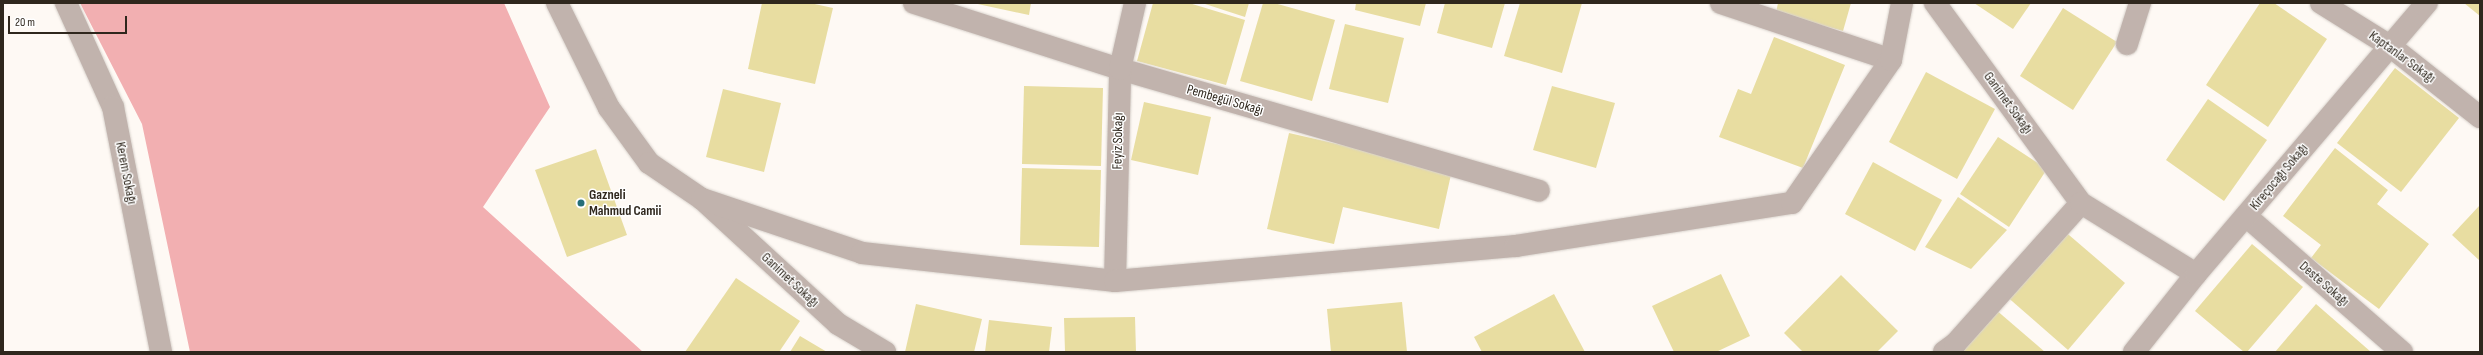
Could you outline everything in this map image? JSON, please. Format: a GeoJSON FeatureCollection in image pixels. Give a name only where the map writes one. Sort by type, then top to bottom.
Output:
{"type":"FeatureCollection","features":[{"type":"Feature","properties":{"kind":"street","name":"Kerem Sokağı"},"geometry":{"type":"LineString","coordinates":[[66,3],[113,106],[161,352]]}},
{"type":"Feature","properties":{"kind":"street"},"geometry":{"type":"LineString","coordinates":[[558,3],[609,108],[649,163],[702,199],[862,253],[1115,281],[1516,246],[1792,203],[1891,60],[1902,3]]}},
{"type":"Feature","properties":{"kind":"street","name":"Pembegül Sokağı"},"geometry":{"type":"LineString","coordinates":[[914,3],[1120,69],[1539,191]]}},
{"type":"Feature","properties":{"kind":"street","name":"Feyiz Sokağı"},"geometry":{"type":"LineString","coordinates":[[1115,281],[1120,69],[1135,3]]}},
{"type":"Feature","properties":{"kind":"street"},"geometry":{"type":"LineString","coordinates":[[1721,3],[1891,60]]}},
{"type":"Feature","properties":{"kind":"street","name":"Ganimet Sokağı"},"geometry":{"type":"LineString","coordinates":[[1935,3],[2081,203],[2196,274]]}},
{"type":"Feature","properties":{"kind":"street"},"geometry":{"type":"LineString","coordinates":[[2127,44],[2140,3]]}},
{"type":"Feature","properties":{"kind":"street","name":"Kaptanlar Sokağı"},"geometry":{"type":"LineString","coordinates":[[2321,3],[2390,46],[2480,117]]}},
{"type":"Feature","properties":{"kind":"street","name":"Kireçocağı Sokağı"},"geometry":{"type":"LineString","coordinates":[[2134,352],[2196,274],[2427,3]]}},
{"type":"Feature","properties":{"kind":"street","name":"Ganimet Sokağı"},"geometry":{"type":"LineString","coordinates":[[702,199],[838,324],[885,352]]}},
{"type":"Feature","properties":{"kind":"street"},"geometry":{"type":"LineString","coordinates":[[1944,352],[1955,344],[2081,203]]}},
{"type":"Feature","properties":{"kind":"street","name":"Deste Sokağı"},"geometry":{"type":"LineString","coordinates":[[2246,216],[2402,352]]}},
{"type":"Feature","properties":{"kind":"shaded area"},"geometry":{"type":"Polygon","coordinates":[[[80,3],[504,3],[550,107],[483,207],[643,352],[190,352],[142,124],[80,3]]]}},
{"type":"Feature","properties":{"kind":"building"},"geometry":{"type":"Polygon","coordinates":[[[762,3],[810,3],[833,8],[815,84],[748,69],[762,3]]]}},
{"type":"Feature","properties":{"kind":"building"},"geometry":{"type":"Polygon","coordinates":[[[973,3],[1031,3],[1029,15],[973,3]]]}},
{"type":"Feature","properties":{"kind":"building"},"geometry":{"type":"Polygon","coordinates":[[[1153,3],[1189,3],[1245,20],[1226,85],[1137,61],[1153,3]]]}},
{"type":"Feature","properties":{"kind":"building"},"geometry":{"type":"Polygon","coordinates":[[[1202,3],[1249,3],[1245,17],[1202,3]]]}},
{"type":"Feature","properties":{"kind":"building"},"geometry":{"type":"Polygon","coordinates":[[[1263,3],[1274,3],[1335,20],[1312,101],[1240,81],[1263,3]]]}},
{"type":"Feature","properties":{"kind":"building"},"geometry":{"type":"Polygon","coordinates":[[[1356,3],[1426,3],[1420,26],[1355,10],[1356,3]]]}},
{"type":"Feature","properties":{"kind":"building"},"geometry":{"type":"Polygon","coordinates":[[[1445,3],[1505,3],[1492,48],[1437,33],[1445,3]]]}},
{"type":"Feature","properties":{"kind":"building"},"geometry":{"type":"Polygon","coordinates":[[[1520,3],[1582,3],[1562,73],[1504,56],[1520,3]]]}},
{"type":"Feature","properties":{"kind":"building"},"geometry":{"type":"Polygon","coordinates":[[[1778,3],[1851,3],[1843,31],[1776,13],[1778,3]]]}},
{"type":"Feature","properties":{"kind":"building"},"geometry":{"type":"Polygon","coordinates":[[[1974,3],[2031,3],[2013,29],[1974,3]]]}},
{"type":"Feature","properties":{"kind":"building"},"geometry":{"type":"Polygon","coordinates":[[[2260,3],[2274,3],[2327,39],[2268,127],[2206,85],[2260,3]]]}},
{"type":"Feature","properties":{"kind":"building"},"geometry":{"type":"Polygon","coordinates":[[[2464,3],[2480,3],[2480,16],[2464,3]]]}},
{"type":"Feature","properties":{"kind":"building"},"geometry":{"type":"Polygon","coordinates":[[[2063,8],[2117,42],[2073,110],[2020,76],[2063,8]]]}},
{"type":"Feature","properties":{"kind":"building"},"geometry":{"type":"Polygon","coordinates":[[[1345,24],[1404,38],[1388,103],[1329,89],[1345,24]]]}},
{"type":"Feature","properties":{"kind":"building"},"geometry":{"type":"Polygon","coordinates":[[[1774,37],[1845,65],[1803,168],[1719,137],[1738,89],[1751,94],[1774,37]]]}},
{"type":"Feature","properties":{"kind":"building"},"geometry":{"type":"Polygon","coordinates":[[[2395,68],[2459,118],[2401,192],[2337,143],[2395,68]]]}},
{"type":"Feature","properties":{"kind":"building"},"geometry":{"type":"Polygon","coordinates":[[[1926,72],[1995,109],[1957,179],[1889,142],[1926,72]]]}},
{"type":"Feature","properties":{"kind":"building"},"geometry":{"type":"Polygon","coordinates":[[[1024,86],[1103,88],[1101,166],[1022,164],[1024,86]]]}},
{"type":"Feature","properties":{"kind":"building"},"geometry":{"type":"Polygon","coordinates":[[[1552,86],[1615,103],[1596,168],[1533,150],[1552,86]]]}},
{"type":"Feature","properties":{"kind":"building"},"geometry":{"type":"Polygon","coordinates":[[[723,89],[781,103],[764,172],[706,157],[723,89]]]}},
{"type":"Feature","properties":{"kind":"building"},"geometry":{"type":"Polygon","coordinates":[[[2208,99],[2267,140],[2224,201],[2166,160],[2208,99]]]}},
{"type":"Feature","properties":{"kind":"building"},"geometry":{"type":"Polygon","coordinates":[[[1144,102],[1211,117],[1198,175],[1131,160],[1144,102]]]}},
{"type":"Feature","properties":{"kind":"building"},"geometry":{"type":"Polygon","coordinates":[[[1289,133],[1452,170],[1439,229],[1343,207],[1334,244],[1267,229],[1289,133]]]}},
{"type":"Feature","properties":{"kind":"building"},"geometry":{"type":"Polygon","coordinates":[[[1998,137],[2047,169],[2009,227],[1960,194],[1998,137]]]}},
{"type":"Feature","properties":{"kind":"building"},"geometry":{"type":"Polygon","coordinates":[[[2335,148],[2388,190],[2377,204],[2429,244],[2379,309],[2311,258],[2321,245],[2283,216],[2335,148]]]}},
{"type":"Feature","properties":{"kind":"building","name":"Gazneli Mahmud Camii"},"geometry":{"type":"Polygon","coordinates":[[[596,149],[627,235],[567,257],[535,170],[596,149]]]}},
{"type":"Feature","properties":{"kind":"building"},"geometry":{"type":"Polygon","coordinates":[[[1873,162],[1942,200],[1915,251],[1845,214],[1873,162]]]}},
{"type":"Feature","properties":{"kind":"building"},"geometry":{"type":"Polygon","coordinates":[[[1022,168],[1101,170],[1099,247],[1020,245],[1022,168]]]}},
{"type":"Feature","properties":{"kind":"building"},"geometry":{"type":"Polygon","coordinates":[[[1958,197],[2007,230],[1971,269],[1925,247],[1958,197]]]}},
{"type":"Feature","properties":{"kind":"building"},"geometry":{"type":"Polygon","coordinates":[[[2480,205],[2480,261],[2452,235],[2480,205]]]}},
{"type":"Feature","properties":{"kind":"building"},"geometry":{"type":"Polygon","coordinates":[[[2062,229],[2125,283],[2068,350],[2005,295],[2062,229]]]}},
{"type":"Feature","properties":{"kind":"building"},"geometry":{"type":"Polygon","coordinates":[[[2252,244],[2303,287],[2247,352],[2244,352],[2195,311],[2252,244]]]}},
{"type":"Feature","properties":{"kind":"building"},"geometry":{"type":"Polygon","coordinates":[[[1721,274],[1750,336],[1716,352],[1674,352],[1652,306],[1721,274]]]}},
{"type":"Feature","properties":{"kind":"building"},"geometry":{"type":"Polygon","coordinates":[[[1841,275],[1898,331],[1877,352],[1803,352],[1784,333],[1841,275]]]}},
{"type":"Feature","properties":{"kind":"building"},"geometry":{"type":"Polygon","coordinates":[[[736,278],[800,321],[779,352],[685,352],[736,278]]]}},
{"type":"Feature","properties":{"kind":"building"},"geometry":{"type":"Polygon","coordinates":[[[1554,294],[1585,352],[1482,352],[1474,337],[1554,294]]]}},
{"type":"Feature","properties":{"kind":"building"},"geometry":{"type":"Polygon","coordinates":[[[1402,302],[1407,352],[1331,352],[1327,309],[1402,302]]]}},
{"type":"Feature","properties":{"kind":"building"},"geometry":{"type":"Polygon","coordinates":[[[916,304],[982,319],[974,352],[905,352],[916,304]]]}},
{"type":"Feature","properties":{"kind":"building"},"geometry":{"type":"Polygon","coordinates":[[[2316,304],[2371,352],[2275,352],[2316,304]]]}},
{"type":"Feature","properties":{"kind":"building"},"geometry":{"type":"Polygon","coordinates":[[[1995,309],[2045,352],[1958,352],[1995,309]]]}},
{"type":"Feature","properties":{"kind":"building"},"geometry":{"type":"Polygon","coordinates":[[[1135,317],[1136,352],[1065,352],[1064,318],[1135,317]]]}},
{"type":"Feature","properties":{"kind":"building"},"geometry":{"type":"Polygon","coordinates":[[[989,320],[1052,327],[1049,352],[985,352],[989,320]]]}},
{"type":"Feature","properties":{"kind":"building"},"geometry":{"type":"Polygon","coordinates":[[[800,336],[827,352],[790,352],[800,336]]]}},
{"type":"Feature","properties":{"kind":"place","name":"Gazneli Mahmud Camii"},"geometry":{"type":"Point","coordinates":[581,203]}}]}
